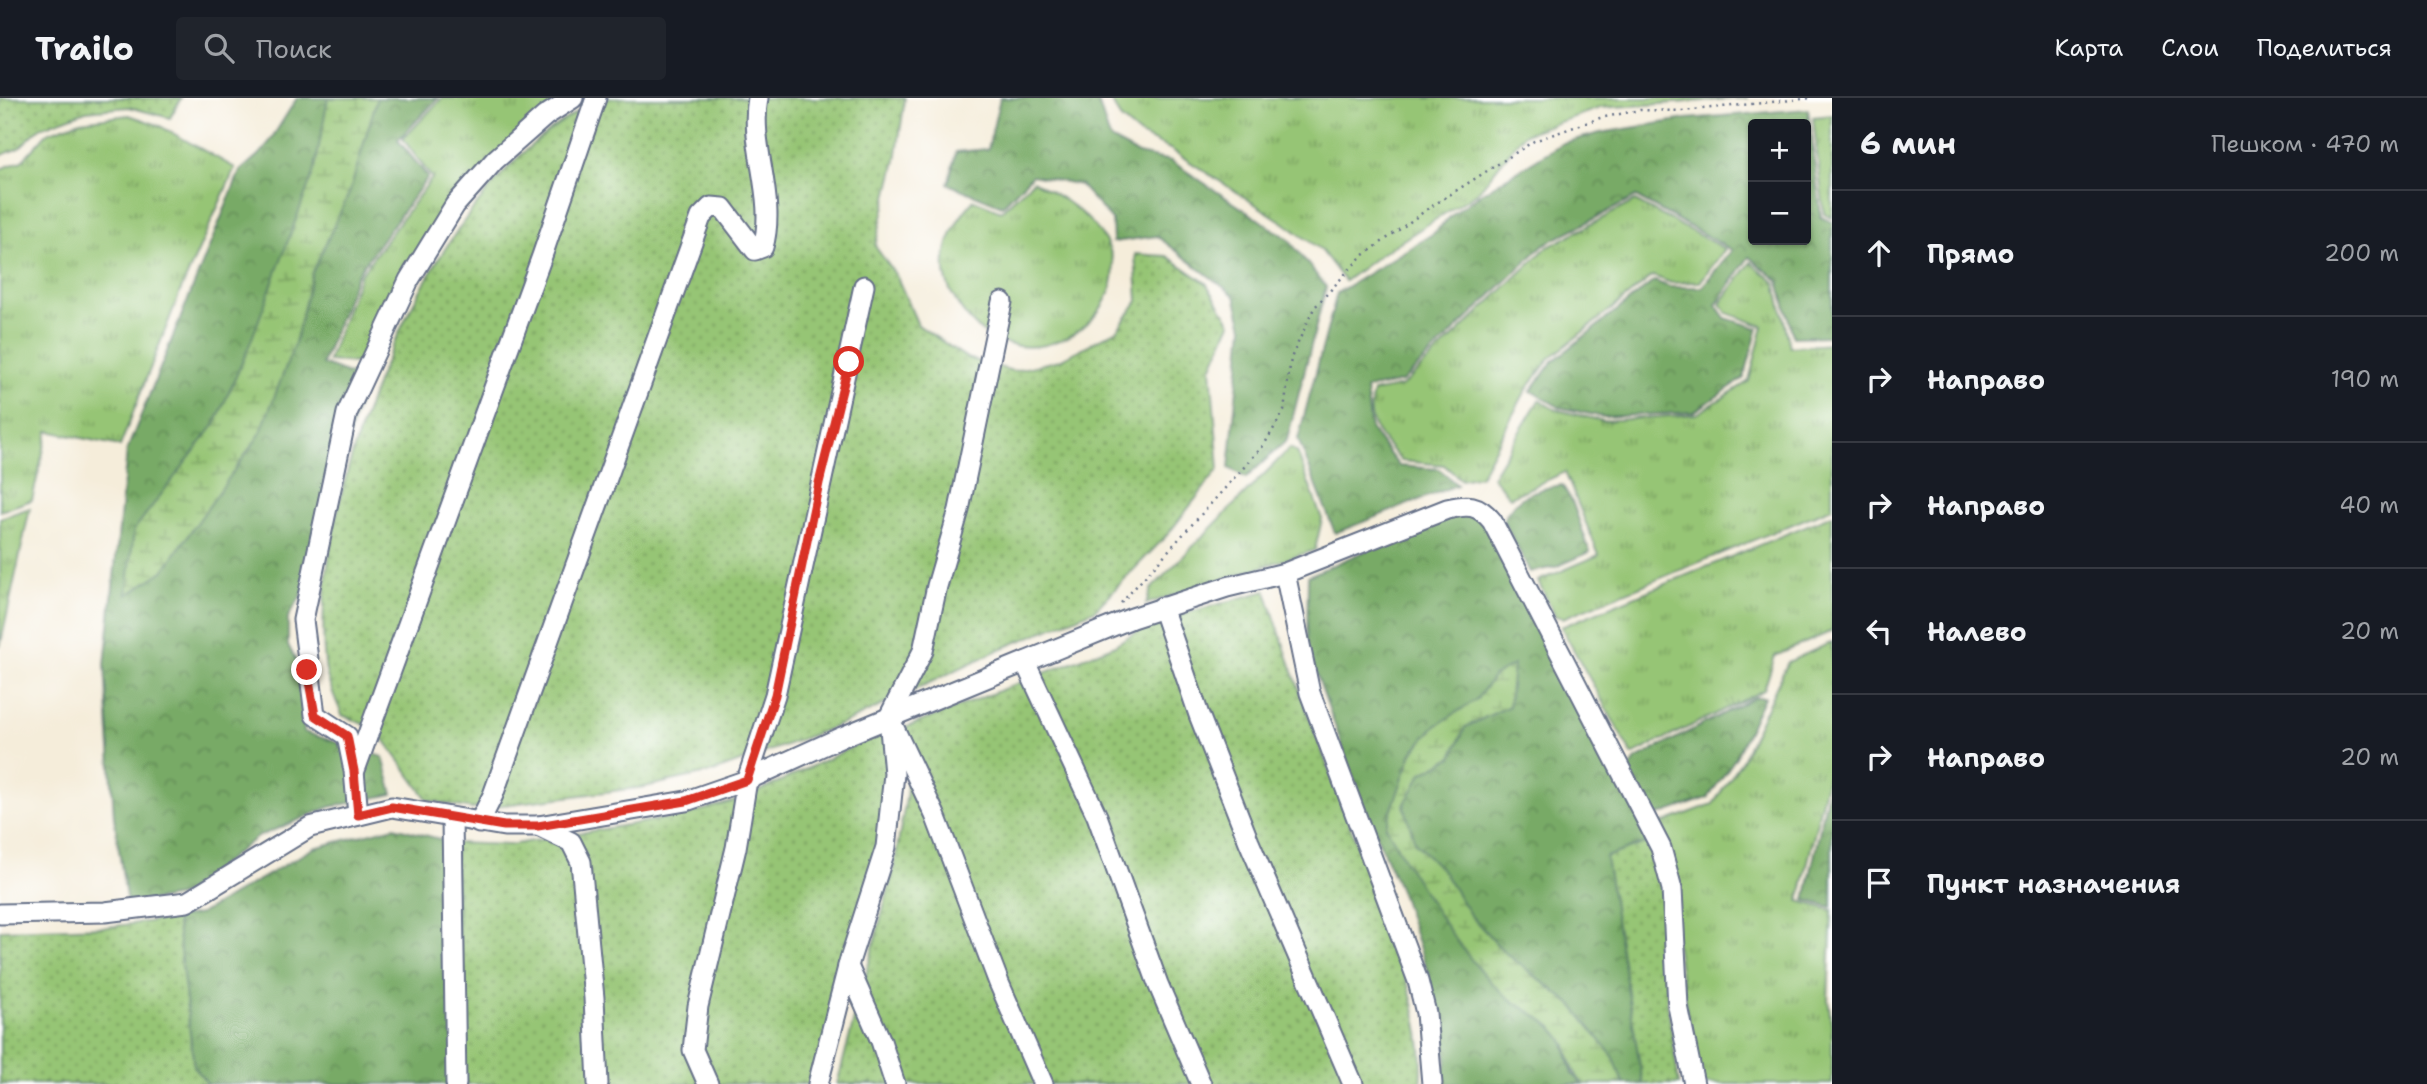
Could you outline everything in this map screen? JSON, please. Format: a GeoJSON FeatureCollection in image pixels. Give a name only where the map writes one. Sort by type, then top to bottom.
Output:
{"type":"FeatureCollection","features":[{"type":"Feature","properties":{"kind":"street"},"geometry":{"type":"LineString","coordinates":[[358,815],[354,771],[347,736],[315,715],[303,620],[347,413],[409,280],[455,205],[495,160],[545,116],[573,98]]}},
{"type":"Feature","properties":{"kind":"street"},"geometry":{"type":"LineString","coordinates":[[354,771],[542,256],[596,98]]}},
{"type":"Feature","properties":{"kind":"street"},"geometry":{"type":"LineString","coordinates":[[479,823],[493,795],[701,217],[711,207],[723,208],[755,250],[764,247],[768,232],[768,204],[758,136],[758,98]]}},
{"type":"Feature","properties":{"kind":"street"},"geometry":{"type":"LineString","coordinates":[[708,1084],[693,1050],[698,1006],[736,848],[747,780],[775,695],[864,286]]}},
{"type":"Feature","properties":{"kind":"street"},"geometry":{"type":"LineString","coordinates":[[818,1084],[849,966],[886,847],[894,774],[889,717],[923,651],[962,497],[1002,302]]}},
{"type":"Feature","properties":{"kind":"street"},"geometry":{"type":"LineString","coordinates":[[0,914],[105,912],[187,902],[310,827],[392,807],[479,823],[538,826],[686,801],[747,780],[889,717],[1162,607],[1285,573],[1447,509],[1466,505],[1477,507],[1492,521],[1661,848],[1672,889],[1678,1006],[1694,1084]]}},
{"type":"Feature","properties":{"kind":"street"},"geometry":{"type":"LineString","coordinates":[[1285,573],[1310,693],[1418,981],[1426,1013],[1432,1084]]}},
{"type":"Feature","properties":{"kind":"street"},"geometry":{"type":"LineString","coordinates":[[1162,607],[1199,715],[1244,830],[1353,1084]]}},
{"type":"Feature","properties":{"kind":"street"},"geometry":{"type":"LineString","coordinates":[[1025,662],[1097,816],[1158,984],[1200,1084]]}},
{"type":"Feature","properties":{"kind":"street"},"geometry":{"type":"LineString","coordinates":[[889,717],[935,816],[994,971],[1043,1084]]}},
{"type":"Feature","properties":{"kind":"street"},"geometry":{"type":"LineString","coordinates":[[452,819],[456,1084]]}},
{"type":"Feature","properties":{"kind":"street"},"geometry":{"type":"LineString","coordinates":[[538,826],[571,842],[580,862],[594,998],[598,1084]]}},
{"type":"Feature","properties":{"kind":"street"},"geometry":{"type":"LineString","coordinates":[[849,966],[881,1041],[895,1084]]}},
{"type":"Feature","properties":{"kind":"path"},"geometry":{"type":"LineString","coordinates":[[1119,606],[1264,445],[1284,411],[1291,358],[1314,308],[1360,258],[1429,208],[1534,141],[1600,118],[1640,110],[1682,111],[1812,98]]}},
{"type":"Feature","properties":{"kind":"green space"},"geometry":{"type":"Polygon","coordinates":[[[0,98],[181,98],[170,118],[129,107],[86,111],[40,128],[19,148],[0,156],[0,98]]]}},
{"type":"Feature","properties":{"kind":"green space"},"geometry":{"type":"Polygon","coordinates":[[[297,98],[438,98],[398,140],[428,177],[357,274],[322,364],[365,380],[305,590],[288,617],[288,645],[302,672],[304,732],[383,757],[393,794],[330,807],[257,837],[181,896],[127,904],[114,817],[105,665],[127,450],[240,171],[265,149],[297,98]]]}},
{"type":"Feature","properties":{"kind":"green space"},"geometry":{"type":"Polygon","coordinates":[[[328,98],[377,98],[350,191],[312,273],[295,343],[260,434],[163,571],[127,595],[134,530],[215,424],[248,349],[315,168],[328,98]]]}},
{"type":"Feature","properties":{"kind":"green space"},"geometry":{"type":"Polygon","coordinates":[[[442,98],[558,98],[417,254],[358,363],[328,361],[360,275],[432,178],[403,139],[442,98]]]}},
{"type":"Feature","properties":{"kind":"green space"},"geometry":{"type":"Polygon","coordinates":[[[606,98],[905,98],[896,160],[875,246],[897,277],[918,325],[967,358],[1013,371],[1060,360],[1117,330],[1138,301],[1135,254],[1167,256],[1206,283],[1231,323],[1211,368],[1219,469],[1168,534],[1095,610],[998,650],[847,722],[716,771],[645,787],[472,809],[428,800],[377,730],[342,715],[327,677],[325,593],[337,513],[361,427],[395,342],[437,261],[487,191],[544,135],[606,98]]]}},
{"type":"Feature","properties":{"kind":"green space"},"geometry":{"type":"Polygon","coordinates":[[[1000,98],[1097,98],[1110,139],[1138,154],[1171,161],[1288,239],[1326,287],[1287,440],[1246,478],[1229,468],[1243,327],[1235,296],[1157,236],[1113,242],[1112,220],[1080,185],[1032,175],[1002,206],[948,184],[956,152],[988,149],[1000,98]]]}},
{"type":"Feature","properties":{"kind":"green space"},"geometry":{"type":"Polygon","coordinates":[[[1110,98],[1748,98],[1600,108],[1524,134],[1477,193],[1381,254],[1345,281],[1321,250],[1284,223],[1170,149],[1140,135],[1120,118],[1110,98]]]}},
{"type":"Feature","properties":{"kind":"green space"},"geometry":{"type":"Polygon","coordinates":[[[1808,109],[1809,119],[1748,119],[1748,245],[1811,245],[1811,134],[1821,217],[1832,222],[1832,336],[1793,337],[1779,281],[1749,257],[1716,305],[1725,318],[1758,328],[1744,378],[1694,412],[1603,417],[1559,407],[1531,391],[1552,362],[1654,281],[1670,287],[1702,287],[1732,250],[1636,197],[1543,245],[1402,382],[1366,389],[1371,430],[1399,466],[1439,469],[1457,485],[1335,533],[1298,439],[1337,293],[1434,233],[1480,194],[1563,143],[1600,133],[1686,119],[1808,109]]]}},
{"type":"Feature","properties":{"kind":"green space"},"geometry":{"type":"Polygon","coordinates":[[[129,115],[158,125],[235,168],[180,292],[120,446],[48,431],[32,500],[0,511],[0,169],[22,161],[47,133],[80,121],[129,115]]]}},
{"type":"Feature","properties":{"kind":"green space"},"geometry":{"type":"Polygon","coordinates":[[[1832,115],[1832,218],[1824,214],[1813,117],[1832,115]]]}},
{"type":"Feature","properties":{"kind":"green space"},"geometry":{"type":"Polygon","coordinates":[[[1033,181],[1064,200],[1092,223],[1106,242],[1113,270],[1107,297],[1090,321],[1065,338],[1036,346],[1005,343],[976,326],[951,292],[945,267],[945,255],[953,231],[974,200],[1001,211],[1033,181]]]}},
{"type":"Feature","properties":{"kind":"green space"},"geometry":{"type":"Polygon","coordinates":[[[1635,201],[1725,249],[1700,282],[1671,283],[1653,276],[1549,359],[1525,392],[1480,476],[1461,480],[1444,465],[1401,461],[1376,430],[1371,413],[1373,392],[1402,386],[1546,248],[1635,201]]]}},
{"type":"Feature","properties":{"kind":"green space"},"geometry":{"type":"Polygon","coordinates":[[[1751,262],[1776,283],[1790,347],[1832,344],[1832,508],[1563,618],[1555,616],[1538,581],[1599,555],[1565,472],[1510,497],[1492,477],[1539,400],[1554,409],[1603,421],[1697,414],[1749,381],[1763,326],[1727,313],[1720,304],[1751,262]]]}},
{"type":"Feature","properties":{"kind":"green space"},"geometry":{"type":"Polygon","coordinates":[[[1290,448],[1297,452],[1322,519],[1315,550],[1146,604],[1151,589],[1290,448]]]}},
{"type":"Feature","properties":{"kind":"green space"},"geometry":{"type":"Polygon","coordinates":[[[1562,485],[1572,501],[1590,552],[1556,567],[1530,572],[1503,520],[1520,499],[1543,489],[1562,485]]]}},
{"type":"Feature","properties":{"kind":"green space"},"geometry":{"type":"Polygon","coordinates":[[[30,508],[0,647],[0,518],[30,508]]]}},
{"type":"Feature","properties":{"kind":"green space"},"geometry":{"type":"Polygon","coordinates":[[[1456,511],[1486,517],[1654,840],[1606,857],[1643,1084],[1623,1084],[1614,1058],[1572,1005],[1504,952],[1470,915],[1442,870],[1415,843],[1403,805],[1422,773],[1452,757],[1465,727],[1509,706],[1494,676],[1477,699],[1433,728],[1412,753],[1386,826],[1506,996],[1542,1016],[1563,1039],[1573,1074],[1583,1084],[1439,1084],[1447,1060],[1427,970],[1400,890],[1364,807],[1307,647],[1308,576],[1456,511]]]}},
{"type":"Feature","properties":{"kind":"green space"},"geometry":{"type":"Polygon","coordinates":[[[1832,515],[1832,631],[1775,656],[1764,690],[1632,755],[1561,627],[1832,515]]]}},
{"type":"Feature","properties":{"kind":"green space"},"geometry":{"type":"Polygon","coordinates":[[[1266,591],[1404,971],[1419,1029],[1421,1084],[837,1084],[893,872],[906,798],[909,757],[899,730],[1113,646],[1150,623],[1266,591]]]}},
{"type":"Feature","properties":{"kind":"green space"},"geometry":{"type":"Polygon","coordinates":[[[1832,642],[1832,756],[1799,901],[1832,910],[1828,999],[1832,1030],[1832,1084],[1698,1084],[1657,825],[1713,804],[1741,762],[1788,662],[1832,642]]]}},
{"type":"Feature","properties":{"kind":"green space"},"geometry":{"type":"Polygon","coordinates":[[[1513,665],[1509,706],[1465,727],[1452,757],[1422,773],[1404,805],[1415,843],[1442,870],[1470,915],[1504,952],[1572,1005],[1614,1058],[1623,1084],[1583,1084],[1575,1072],[1561,1037],[1555,1030],[1506,996],[1456,940],[1409,868],[1386,826],[1412,753],[1433,728],[1477,699],[1494,676],[1513,665]]]}},
{"type":"Feature","properties":{"kind":"green space"},"geometry":{"type":"Polygon","coordinates":[[[1755,697],[1764,697],[1736,757],[1708,798],[1653,817],[1629,770],[1636,759],[1755,697]]]}},
{"type":"Feature","properties":{"kind":"green space"},"geometry":{"type":"Polygon","coordinates":[[[889,733],[903,753],[823,1084],[464,1084],[455,843],[509,845],[686,815],[745,798],[861,743],[889,733]]]}},
{"type":"Feature","properties":{"kind":"green space"},"geometry":{"type":"Polygon","coordinates":[[[1832,772],[1832,907],[1805,900],[1832,772]]]}},
{"type":"Feature","properties":{"kind":"green space"},"geometry":{"type":"Polygon","coordinates":[[[394,827],[455,843],[464,1084],[208,1084],[194,1067],[176,918],[200,914],[314,848],[394,827]]]}},
{"type":"Feature","properties":{"kind":"green space"},"geometry":{"type":"Polygon","coordinates":[[[1654,840],[1664,885],[1667,1000],[1679,1084],[1643,1084],[1606,857],[1654,840]]]}},
{"type":"Feature","properties":{"kind":"green space"},"geometry":{"type":"Polygon","coordinates":[[[176,918],[194,1067],[208,1084],[0,1084],[0,930],[108,927],[176,918]]]}},
{"type":"Feature","properties":{"kind":"route"},"geometry":{"type":"LineString","coordinates":[[307,670],[315,715],[347,736],[354,771],[358,815],[392,807],[504,826],[538,826],[686,801],[747,780],[775,695],[819,483],[849,362]]}}]}
